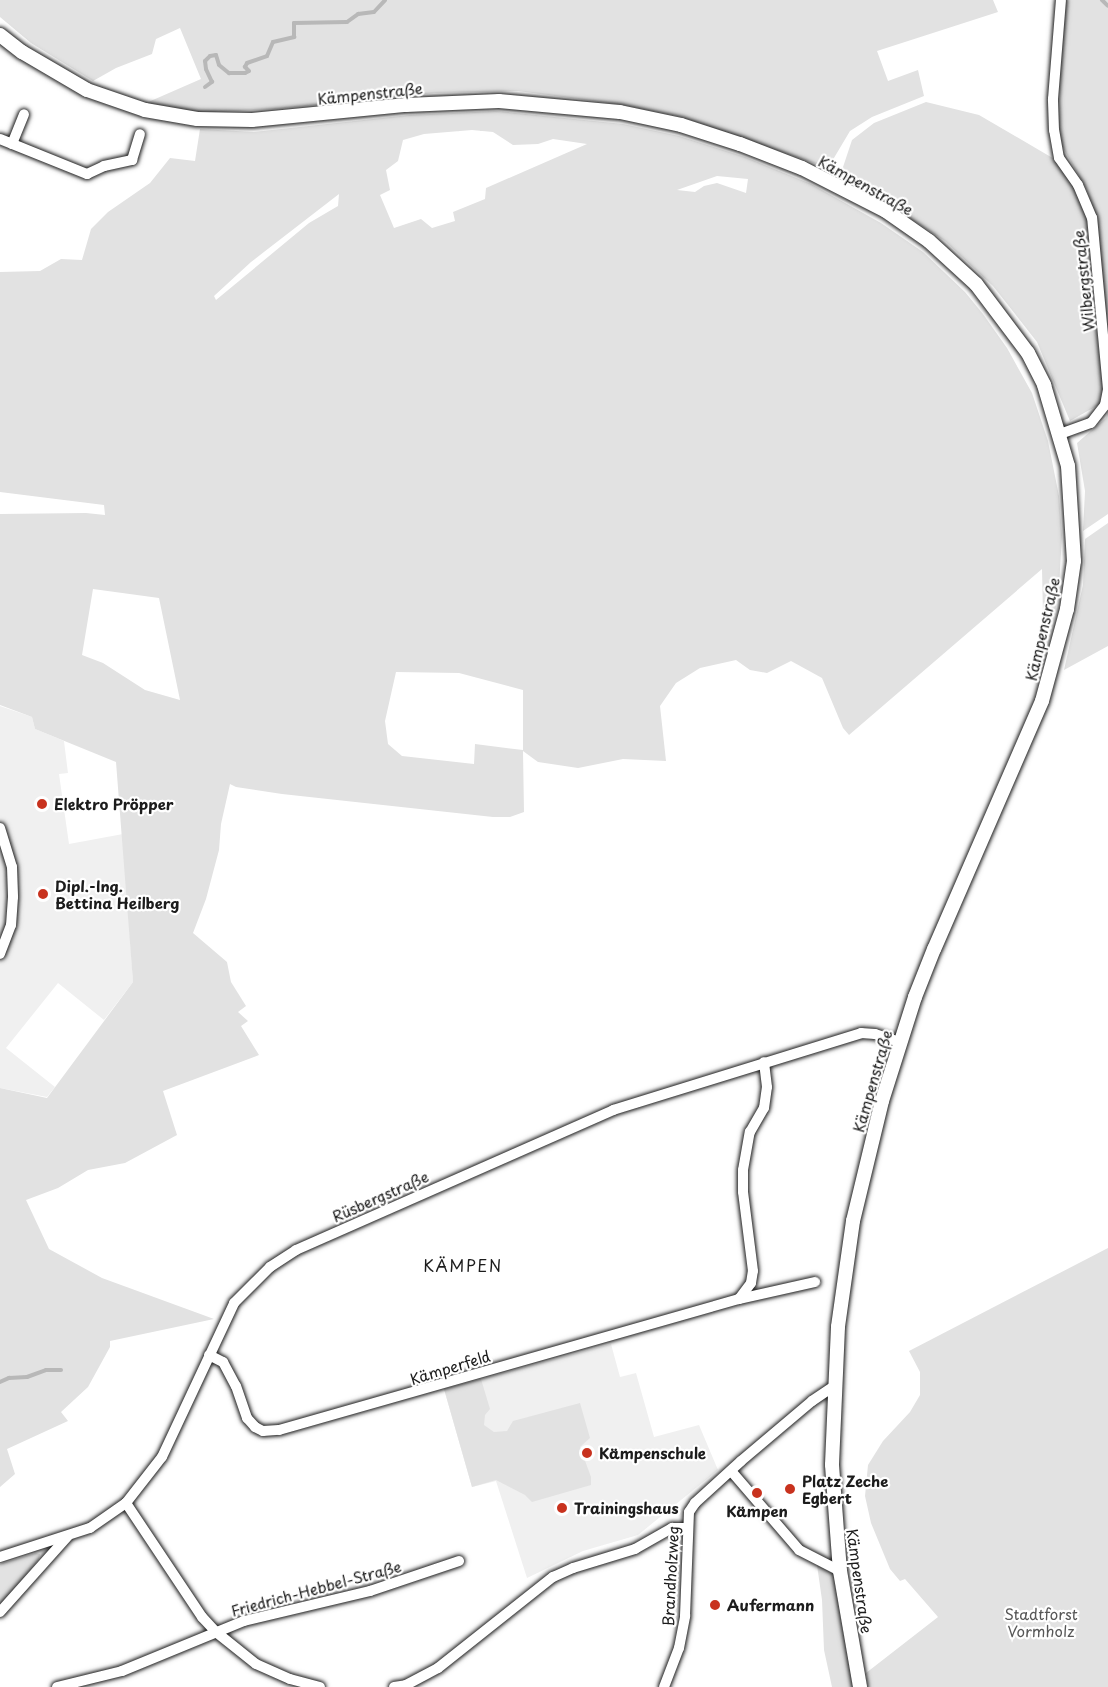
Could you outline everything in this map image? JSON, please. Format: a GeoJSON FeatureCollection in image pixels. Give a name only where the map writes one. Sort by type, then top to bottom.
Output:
{"type":"FeatureCollection","features":[{"type":"Feature","properties":{"kind":"street","name":"Wilbergstraße"},"geometry":{"type":"LineString","coordinates":[[1060,434],[1090,423],[1105,405],[1108,389],[1092,218],[1078,185],[1059,158],[1054,130],[1053,99],[1061,0]]}},
{"type":"Feature","properties":{"kind":"street","name":"Kämpenstraße"},"geometry":{"type":"LineString","coordinates":[[0,35],[21,52],[87,90],[145,110],[196,119],[252,120],[406,105],[499,101],[620,112],[681,125],[740,144],[835,184],[886,211],[929,241],[976,284],[1012,328],[1028,353],[1044,385],[1068,466],[1074,540],[1067,609],[1042,701],[934,949],[900,1042],[868,1152],[853,1221],[843,1281],[834,1386],[832,1475],[840,1571],[860,1687]]}},
{"type":"Feature","properties":{"kind":"street"},"geometry":{"type":"LineString","coordinates":[[12,144],[24,114]]}},
{"type":"Feature","properties":{"kind":"street"},"geometry":{"type":"LineString","coordinates":[[0,139],[87,174],[104,166],[132,160],[140,134]]}},
{"type":"Feature","properties":{"kind":"street"},"geometry":{"type":"LineString","coordinates":[[0,828],[12,867],[13,897],[10,925],[0,954]]}},
{"type":"Feature","properties":{"kind":"street","name":"Rüsbergstraße"},"geometry":{"type":"LineString","coordinates":[[0,1557],[69,1536],[110,1516],[126,1503],[162,1457],[234,1303],[270,1267],[296,1250],[590,1119],[764,1062],[861,1034],[875,1034],[900,1042]]}},
{"type":"Feature","properties":{"kind":"street"},"geometry":{"type":"LineString","coordinates":[[739,1299],[751,1283],[753,1271],[743,1170],[750,1132],[765,1108],[767,1087],[764,1062]]}},
{"type":"Feature","properties":{"kind":"street","name":"Kämperfeld"},"geometry":{"type":"LineString","coordinates":[[209,1355],[223,1362],[236,1386],[247,1418],[255,1427],[263,1431],[279,1430],[739,1299],[815,1282]]}},
{"type":"Feature","properties":{"kind":"street","name":"Brandholzweg"},"geometry":{"type":"LineString","coordinates":[[664,1687],[679,1648],[685,1616],[687,1528],[689,1512],[694,1503],[782,1426],[834,1386]]}},
{"type":"Feature","properties":{"kind":"street"},"geometry":{"type":"LineString","coordinates":[[732,1472],[799,1550],[840,1571]]}},
{"type":"Feature","properties":{"kind":"street"},"geometry":{"type":"LineString","coordinates":[[126,1503],[202,1617],[216,1632],[256,1664],[290,1679],[320,1687]]}},
{"type":"Feature","properties":{"kind":"street"},"geometry":{"type":"LineString","coordinates":[[394,1687],[406,1686],[459,1653],[529,1593],[553,1577],[573,1568],[635,1549],[672,1528],[687,1528]]}},
{"type":"Feature","properties":{"kind":"street"},"geometry":{"type":"LineString","coordinates":[[0,1612],[69,1536]]}},
{"type":"Feature","properties":{"kind":"street","name":"Friedrich-Hebbel-Straße"},"geometry":{"type":"LineString","coordinates":[[57,1687],[122,1671],[216,1632],[278,1611],[370,1591],[459,1561]]}},
{"type":"Feature","properties":{"kind":"shaded area"},"geometry":{"type":"Polygon","coordinates":[[[0,706],[32,717],[35,729],[64,741],[68,773],[59,774],[69,844],[123,834],[133,982],[104,1020],[58,983],[6,1048],[55,1087],[47,1097],[0,1088],[0,706]]]}},
{"type":"Feature","properties":{"kind":"shaded area","name":"Kämpenschule"},"geometry":{"type":"Polygon","coordinates":[[[611,1344],[620,1377],[636,1373],[654,1437],[699,1425],[718,1470],[638,1535],[583,1551],[527,1578],[496,1481],[472,1487],[444,1389],[611,1344]]]}},
{"type":"Feature","properties":{"kind":"green space"},"geometry":{"type":"Polygon","coordinates":[[[0,0],[993,0],[998,12],[877,51],[888,81],[918,70],[924,96],[872,117],[850,131],[828,168],[682,117],[624,105],[518,91],[435,93],[275,109],[194,113],[146,103],[201,79],[180,28],[156,39],[152,54],[116,68],[93,81],[31,43],[0,17],[0,0]]]}},
{"type":"Feature","properties":{"kind":"green space"},"geometry":{"type":"Polygon","coordinates":[[[1066,0],[1108,0],[1108,332],[1096,216],[1086,188],[1062,146],[1059,124],[1060,70],[1066,0]]]}},
{"type":"Feature","properties":{"kind":"green space"},"geometry":{"type":"Polygon","coordinates":[[[926,102],[979,115],[1056,160],[1076,188],[1087,216],[1098,346],[1104,387],[1100,404],[1070,421],[1037,342],[993,286],[945,241],[841,173],[852,140],[874,123],[926,102]]]}},
{"type":"Feature","properties":{"kind":"green space"},"geometry":{"type":"Polygon","coordinates":[[[497,111],[623,124],[679,136],[745,157],[811,184],[881,223],[923,252],[965,292],[983,314],[1007,348],[1032,393],[1048,441],[1059,496],[1062,535],[1055,612],[1043,616],[1042,569],[849,735],[843,728],[822,678],[791,661],[767,673],[750,670],[736,660],[700,668],[676,683],[660,706],[666,761],[623,759],[578,768],[538,762],[523,751],[524,812],[510,817],[282,794],[236,787],[230,784],[221,824],[219,850],[206,899],[193,933],[227,962],[231,982],[246,1006],[238,1012],[248,1021],[241,1026],[259,1055],[163,1091],[177,1135],[125,1163],[88,1170],[58,1188],[26,1200],[49,1249],[102,1278],[214,1319],[110,1341],[110,1347],[88,1387],[61,1412],[68,1421],[7,1449],[15,1474],[0,1487],[0,1088],[47,1098],[133,982],[116,762],[35,729],[32,717],[0,705],[0,514],[86,513],[105,515],[104,505],[0,492],[0,272],[40,271],[61,259],[82,260],[91,229],[108,212],[150,183],[170,158],[195,161],[200,129],[254,132],[410,115],[497,111]],[[472,130],[424,134],[403,140],[398,161],[386,170],[390,190],[380,195],[394,228],[421,219],[432,228],[455,221],[453,212],[485,199],[486,188],[587,144],[553,139],[538,144],[513,145],[493,132],[472,130]],[[717,176],[677,190],[695,192],[704,186],[717,183],[746,193],[748,179],[717,176]],[[339,194],[251,262],[214,296],[216,300],[309,223],[338,206],[339,194]],[[93,589],[82,655],[103,663],[145,690],[180,700],[159,598],[93,589]],[[396,672],[385,721],[388,744],[402,756],[474,764],[475,744],[523,750],[523,690],[459,673],[396,672]]]}},
{"type":"Feature","properties":{"kind":"green space"},"geometry":{"type":"Polygon","coordinates":[[[1108,411],[1108,514],[1083,531],[1085,491],[1077,443],[1106,418],[1108,411]]]}},
{"type":"Feature","properties":{"kind":"green space"},"geometry":{"type":"Polygon","coordinates":[[[1108,523],[1108,646],[1064,670],[1083,585],[1085,539],[1108,523]]]}},
{"type":"Feature","properties":{"kind":"green space","name":"Stadtforst Vormholz"},"geometry":{"type":"Polygon","coordinates":[[[1108,1248],[1108,1687],[868,1687],[866,1673],[938,1617],[905,1579],[900,1581],[890,1569],[871,1523],[865,1496],[868,1465],[883,1441],[910,1412],[920,1395],[920,1372],[909,1351],[1108,1248]]]}},
{"type":"Feature","properties":{"kind":"green space"},"geometry":{"type":"Polygon","coordinates":[[[481,1379],[490,1409],[485,1415],[484,1425],[494,1432],[507,1431],[513,1421],[580,1403],[590,1438],[580,1447],[591,1477],[591,1485],[532,1502],[525,1495],[496,1480],[472,1487],[444,1389],[481,1379]]]}},
{"type":"Feature","properties":{"kind":"green space"},"geometry":{"type":"Polygon","coordinates":[[[36,1553],[40,1554],[39,1559],[0,1608],[0,1564],[36,1553]]]}},
{"type":"Feature","properties":{"kind":"green space"},"geometry":{"type":"Polygon","coordinates":[[[817,1565],[835,1575],[856,1687],[832,1687],[824,1650],[822,1600],[817,1565]]]}},
{"type":"Feature","properties":{"kind":"waterway"},"geometry":{"type":"LineString","coordinates":[[205,87],[212,82],[205,61],[210,56],[216,55],[219,65],[229,73],[245,73],[249,71],[245,67],[247,63],[267,56],[273,42],[294,37],[294,23],[347,22],[358,14],[374,12],[385,0]]}},
{"type":"Feature","properties":{"kind":"waterway"},"geometry":{"type":"LineString","coordinates":[[1102,0],[1108,6]]}},
{"type":"Feature","properties":{"kind":"waterway"},"geometry":{"type":"LineString","coordinates":[[0,1382],[9,1378],[27,1377],[46,1370],[61,1370]]}},
{"type":"Feature","properties":{"kind":"place","name":"Elektro Pröpper"},"geometry":{"type":"Point","coordinates":[42,804]}},
{"type":"Feature","properties":{"kind":"place","name":"Dipl.-Ing. Bettina Heilberg"},"geometry":{"type":"Point","coordinates":[43,894]}},
{"type":"Feature","properties":{"kind":"place","name":"Kämpenschule"},"geometry":{"type":"Point","coordinates":[587,1453]}},
{"type":"Feature","properties":{"kind":"place","name":"Platz Zeche Egbert"},"geometry":{"type":"Point","coordinates":[790,1489]}},
{"type":"Feature","properties":{"kind":"place","name":"Kämpen"},"geometry":{"type":"Point","coordinates":[757,1493]}},
{"type":"Feature","properties":{"kind":"place","name":"Trainingshaus"},"geometry":{"type":"Point","coordinates":[562,1508]}},
{"type":"Feature","properties":{"kind":"place","name":"Aufermann"},"geometry":{"type":"Point","coordinates":[715,1605]}},
{"type":"Feature","properties":{"kind":"district","name":"KÄMPEN"},"geometry":{"type":"Point","coordinates":[463,1265]}}]}
